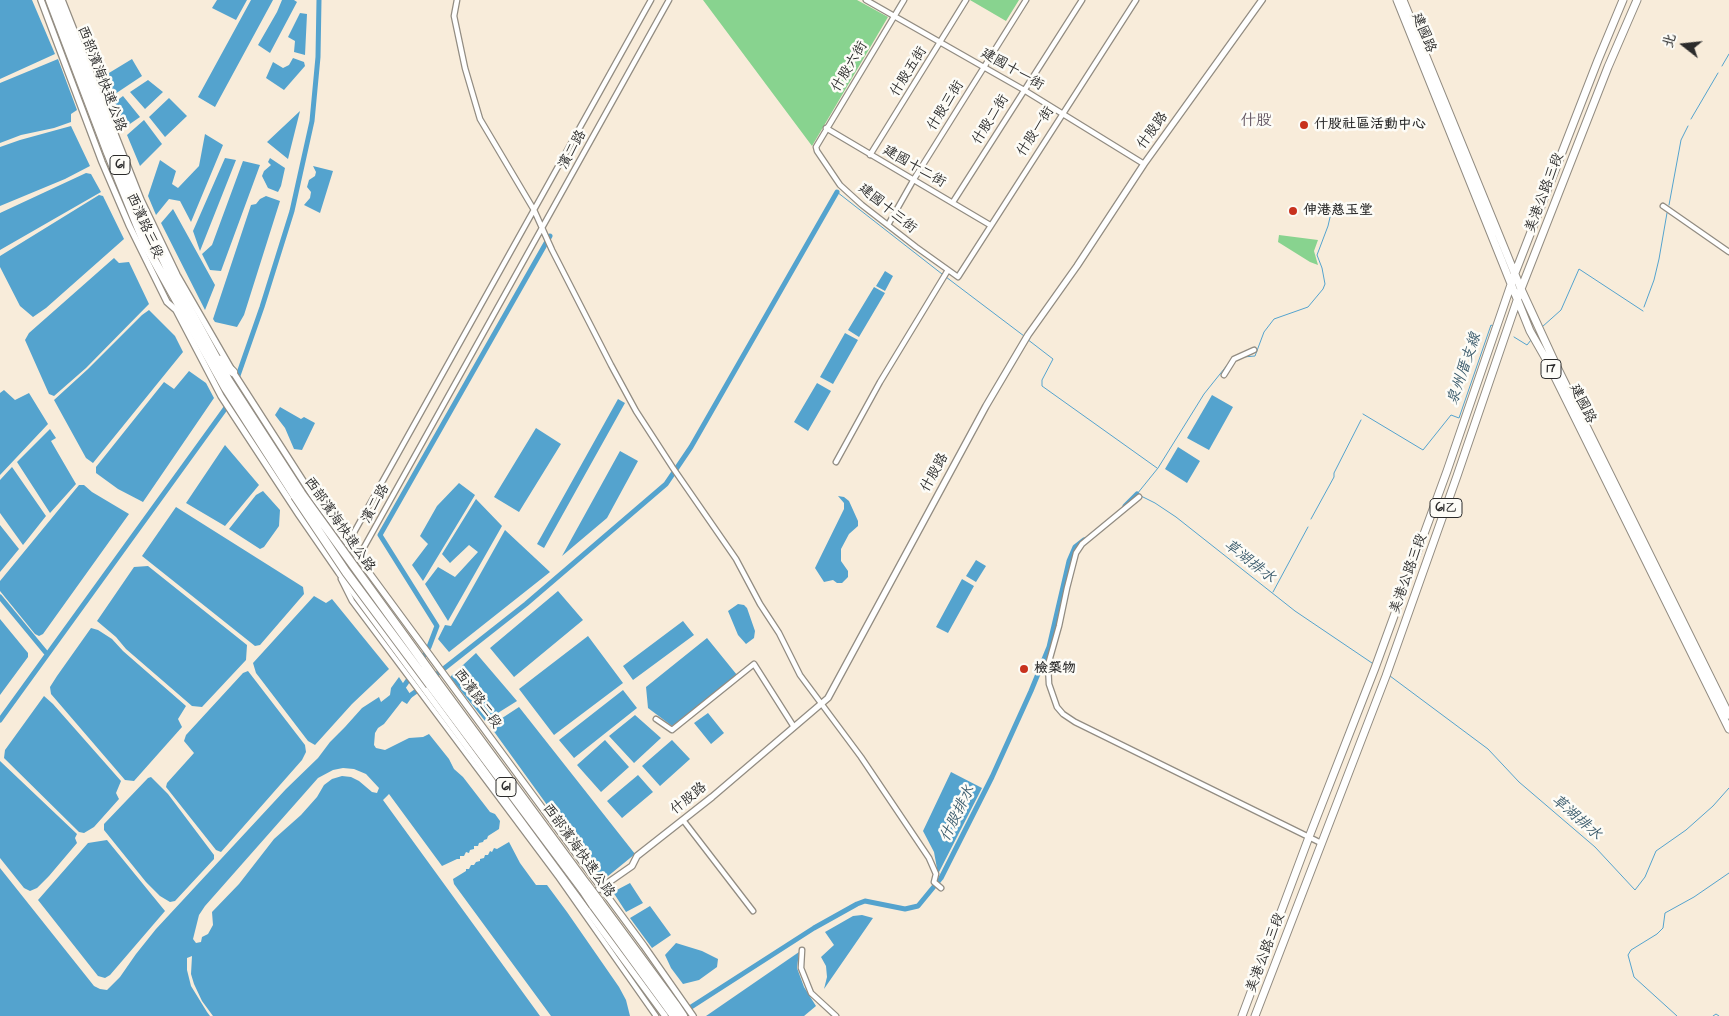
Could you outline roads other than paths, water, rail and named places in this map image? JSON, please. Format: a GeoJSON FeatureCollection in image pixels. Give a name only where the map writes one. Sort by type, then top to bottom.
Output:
{"type":"FeatureCollection","features":[{"type":"Feature","properties":{"kind":"highway","name":"西部濱海快速公路"},"geometry":{"type":"LineString","coordinates":[[50,0],[145,244],[226,384],[241,400],[346,572],[428,687],[585,887],[671,1008],[674,1016]]}},
{"type":"Feature","properties":{"kind":"highway","name":"西部濱海快速公路"},"geometry":{"type":"LineString","coordinates":[[58,0],[118,158],[143,217],[226,384]]}},
{"type":"Feature","properties":{"kind":"highway"},"geometry":{"type":"LineString","coordinates":[[145,244],[148,258],[176,310]]}},
{"type":"Feature","properties":{"kind":"highway"},"geometry":{"type":"LineString","coordinates":[[170,273],[179,285],[222,362],[233,372]]}},
{"type":"Feature","properties":{"kind":"highway","name":"西部濱海快速公路"},"geometry":{"type":"LineString","coordinates":[[671,1008],[683,1016]]}},
{"type":"Feature","properties":{"kind":"main road","name":"建國路"},"geometry":{"type":"LineString","coordinates":[[1396,0],[1521,289],[1556,365],[1729,715]]}},
{"type":"Feature","properties":{"kind":"main road","name":"建國路"},"geometry":{"type":"LineString","coordinates":[[1403,0],[1530,330],[1729,729]]}},
{"type":"Feature","properties":{"kind":"main road","name":"美港公路三段"},"geometry":{"type":"LineString","coordinates":[[1242,1016],[1375,668],[1447,471],[1515,273],[1623,0]]}},
{"type":"Feature","properties":{"kind":"main road","name":"美港公路三段"},"geometry":{"type":"LineString","coordinates":[[1255,1016],[1393,657],[1521,289],[1601,84],[1637,0]]}},
{"type":"Feature","properties":{"kind":"street","name":"西濱路三段"},"geometry":{"type":"LineString","coordinates":[[41,0],[102,162],[129,225],[167,302],[176,310],[221,396],[234,415]]}},
{"type":"Feature","properties":{"kind":"street","name":"西濱路三段"},"geometry":{"type":"LineString","coordinates":[[62,0],[141,200],[177,275],[233,372],[241,400]]}},
{"type":"Feature","properties":{"kind":"street"},"geometry":{"type":"LineString","coordinates":[[458,0],[454,16],[465,68],[480,119],[534,210],[548,241],[632,403],[673,468],[736,559],[760,604],[779,633],[800,675],[877,781],[929,858],[936,874],[934,882],[941,888]]}},
{"type":"Feature","properties":{"kind":"street","name":"濱二路"},"geometry":{"type":"LineString","coordinates":[[339,573],[347,543],[651,0]]}},
{"type":"Feature","properties":{"kind":"street","name":"濱二路"},"geometry":{"type":"LineString","coordinates":[[339,573],[358,558],[669,0]]}},
{"type":"Feature","properties":{"kind":"street","name":"建國十一街"},"geometry":{"type":"LineString","coordinates":[[866,0],[984,66],[1144,164]]}},
{"type":"Feature","properties":{"kind":"street","name":"什股六街"},"geometry":{"type":"LineString","coordinates":[[816,147],[904,0]]}},
{"type":"Feature","properties":{"kind":"street","name":"什股五街"},"geometry":{"type":"LineString","coordinates":[[870,155],[966,0]]}},
{"type":"Feature","properties":{"kind":"street","name":"什股三街"},"geometry":{"type":"LineString","coordinates":[[888,225],[914,179],[1026,0]]}},
{"type":"Feature","properties":{"kind":"street","name":"什股二街"},"geometry":{"type":"LineString","coordinates":[[953,202],[1082,0]]}},
{"type":"Feature","properties":{"kind":"street","name":"什股一街"},"geometry":{"type":"LineString","coordinates":[[958,277],[1136,0]]}},
{"type":"Feature","properties":{"kind":"street","name":"什股路"},"geometry":{"type":"LineString","coordinates":[[580,904],[632,866],[636,856],[683,820],[828,698],[986,406],[1028,336],[1144,164],[1262,0]]}},
{"type":"Feature","properties":{"kind":"street","name":"建國十二街"},"geometry":{"type":"LineString","coordinates":[[826,128],[990,225]]}},
{"type":"Feature","properties":{"kind":"street","name":"建國十三街"},"geometry":{"type":"LineString","coordinates":[[816,147],[840,185],[862,205],[958,277]]}},
{"type":"Feature","properties":{"kind":"street"},"geometry":{"type":"LineString","coordinates":[[1663,206],[1729,252]]}},
{"type":"Feature","properties":{"kind":"street"},"geometry":{"type":"LineString","coordinates":[[836,462],[880,382],[948,270]]}},
{"type":"Feature","properties":{"kind":"street"},"geometry":{"type":"LineString","coordinates":[[1224,374],[1234,359],[1254,350]]}},
{"type":"Feature","properties":{"kind":"street","name":"西濱路二段"},"geometry":{"type":"LineString","coordinates":[[241,400],[601,888],[671,1008]]}},
{"type":"Feature","properties":{"kind":"street","name":"西濱路二段"},"geometry":{"type":"LineString","coordinates":[[234,415],[299,515],[400,661],[428,687],[580,904],[671,1008],[692,1016]]}},
{"type":"Feature","properties":{"kind":"street"},"geometry":{"type":"LineString","coordinates":[[1138,497],[1082,544],[1076,554],[1048,665],[1049,684],[1057,707],[1063,714],[1075,722],[1321,843]]}},
{"type":"Feature","properties":{"kind":"street"},"geometry":{"type":"LineString","coordinates":[[656,719],[672,730],[754,664],[794,727]]}},
{"type":"Feature","properties":{"kind":"street"},"geometry":{"type":"LineString","coordinates":[[683,820],[753,911]]}},
{"type":"Feature","properties":{"kind":"street"},"geometry":{"type":"LineString","coordinates":[[580,904],[656,1016]]}},
{"type":"Feature","properties":{"kind":"street"},"geometry":{"type":"LineString","coordinates":[[802,950],[801,968],[811,993],[836,1016]]}},
{"type":"Feature","properties":{"kind":"water"},"geometry":{"type":"Polygon","coordinates":[[[0,0],[32,0],[55,54],[0,79],[0,0]]]}},
{"type":"Feature","properties":{"kind":"water"},"geometry":{"type":"Polygon","coordinates":[[[217,0],[247,0],[236,20],[212,8],[217,0]]]}},
{"type":"Feature","properties":{"kind":"water"},"geometry":{"type":"Polygon","coordinates":[[[251,0],[273,0],[215,107],[198,97],[251,0]]]}},
{"type":"Feature","properties":{"kind":"water"},"geometry":{"type":"Polygon","coordinates":[[[282,0],[294,0],[297,2],[270,53],[258,45],[282,0]]]}},
{"type":"Feature","properties":{"kind":"water"},"geometry":{"type":"Polygon","coordinates":[[[300,13],[307,14],[305,55],[294,52],[295,41],[288,37],[300,13]]]}},
{"type":"Feature","properties":{"kind":"water"},"geometry":{"type":"Polygon","coordinates":[[[293,58],[304,62],[305,66],[284,90],[266,78],[273,62],[283,68],[289,65],[293,58]]]}},
{"type":"Feature","properties":{"kind":"water"},"geometry":{"type":"Polygon","coordinates":[[[58,59],[77,110],[71,114],[71,122],[54,128],[21,135],[0,143],[0,83],[58,59]]]}},
{"type":"Feature","properties":{"kind":"water"},"geometry":{"type":"Polygon","coordinates":[[[132,59],[142,76],[112,96],[104,76],[132,59]]]}},
{"type":"Feature","properties":{"kind":"water"},"geometry":{"type":"Polygon","coordinates":[[[148,80],[163,92],[145,109],[130,92],[148,80]]]}},
{"type":"Feature","properties":{"kind":"water"},"geometry":{"type":"Polygon","coordinates":[[[123,96],[140,117],[124,128],[115,102],[123,96]]]}},
{"type":"Feature","properties":{"kind":"water"},"geometry":{"type":"Polygon","coordinates":[[[169,98],[187,116],[165,137],[149,117],[169,98]]]}},
{"type":"Feature","properties":{"kind":"water"},"geometry":{"type":"Polygon","coordinates":[[[300,111],[288,159],[267,142],[300,111]]]}},
{"type":"Feature","properties":{"kind":"water"},"geometry":{"type":"Polygon","coordinates":[[[144,120],[162,144],[140,166],[127,135],[144,120]]]}},
{"type":"Feature","properties":{"kind":"water"},"geometry":{"type":"Polygon","coordinates":[[[71,126],[90,166],[65,179],[0,206],[0,147],[71,126]]]}},
{"type":"Feature","properties":{"kind":"water"},"geometry":{"type":"Polygon","coordinates":[[[205,134],[223,145],[191,222],[180,201],[169,199],[156,215],[148,196],[160,160],[176,171],[172,184],[178,188],[199,166],[205,134]]]}},
{"type":"Feature","properties":{"kind":"water"},"geometry":{"type":"Polygon","coordinates":[[[225,158],[236,160],[200,251],[193,231],[225,158]]]}},
{"type":"Feature","properties":{"kind":"water"},"geometry":{"type":"Polygon","coordinates":[[[270,158],[285,168],[278,192],[268,188],[262,176],[264,171],[271,165],[268,162],[270,158]]]}},
{"type":"Feature","properties":{"kind":"water"},"geometry":{"type":"Polygon","coordinates":[[[243,161],[260,165],[221,271],[210,270],[202,254],[212,245],[243,161]]]}},
{"type":"Feature","properties":{"kind":"water"},"geometry":{"type":"Polygon","coordinates":[[[313,166],[333,171],[320,213],[304,205],[310,198],[311,192],[307,187],[309,180],[315,176],[316,172],[313,166]]]}},
{"type":"Feature","properties":{"kind":"water"},"geometry":{"type":"Polygon","coordinates":[[[86,173],[91,174],[101,192],[0,250],[0,213],[86,173]]]}},
{"type":"Feature","properties":{"kind":"water"},"geometry":{"type":"Polygon","coordinates":[[[99,195],[103,196],[124,239],[46,308],[33,317],[20,306],[0,267],[0,256],[99,195]]]}},
{"type":"Feature","properties":{"kind":"water"},"geometry":{"type":"Polygon","coordinates":[[[266,196],[280,201],[244,315],[237,327],[215,322],[213,319],[251,205],[256,204],[266,196]]]}},
{"type":"Feature","properties":{"kind":"water"},"geometry":{"type":"Polygon","coordinates":[[[173,209],[215,285],[205,310],[161,223],[173,209]]]}},
{"type":"Feature","properties":{"kind":"water"},"geometry":{"type":"Polygon","coordinates":[[[114,258],[119,263],[129,262],[149,304],[86,368],[54,396],[49,394],[25,340],[29,333],[114,258]]]}},
{"type":"Feature","properties":{"kind":"water"},"geometry":{"type":"Polygon","coordinates":[[[885,271],[893,276],[885,291],[876,286],[885,271]]]}},
{"type":"Feature","properties":{"kind":"water"},"geometry":{"type":"Polygon","coordinates":[[[874,287],[885,293],[859,337],[848,330],[874,287]]]}},
{"type":"Feature","properties":{"kind":"water"},"geometry":{"type":"Polygon","coordinates":[[[149,310],[175,336],[183,352],[93,463],[86,458],[54,400],[149,310]]]}},
{"type":"Feature","properties":{"kind":"water"},"geometry":{"type":"Polygon","coordinates":[[[845,333],[858,340],[833,384],[820,377],[845,333]]]}},
{"type":"Feature","properties":{"kind":"water"},"geometry":{"type":"Polygon","coordinates":[[[189,371],[206,383],[214,398],[143,502],[118,489],[96,473],[96,467],[164,382],[174,389],[189,371]]]}},
{"type":"Feature","properties":{"kind":"water"},"geometry":{"type":"Polygon","coordinates":[[[817,383],[831,391],[808,431],[794,422],[817,383]]]}},
{"type":"Feature","properties":{"kind":"water"},"geometry":{"type":"Polygon","coordinates":[[[4,390],[15,400],[29,393],[48,424],[0,475],[0,393],[4,390]]]}},
{"type":"Feature","properties":{"kind":"water"},"geometry":{"type":"Polygon","coordinates":[[[1212,395],[1233,407],[1209,450],[1187,438],[1212,395]]]}},
{"type":"Feature","properties":{"kind":"water"},"geometry":{"type":"Polygon","coordinates":[[[618,399],[625,403],[544,548],[537,544],[618,399]]]}},
{"type":"Feature","properties":{"kind":"water"},"geometry":{"type":"Polygon","coordinates":[[[280,407],[301,419],[304,417],[315,423],[302,450],[294,449],[285,428],[275,415],[280,407]]]}},
{"type":"Feature","properties":{"kind":"water"},"geometry":{"type":"Polygon","coordinates":[[[536,428],[561,444],[519,512],[494,497],[536,428]]]}},
{"type":"Feature","properties":{"kind":"water"},"geometry":{"type":"Polygon","coordinates":[[[50,429],[56,438],[51,441],[76,484],[50,513],[17,462],[50,429]]]}},
{"type":"Feature","properties":{"kind":"water"},"geometry":{"type":"Polygon","coordinates":[[[225,445],[259,485],[225,526],[186,503],[225,445]]]}},
{"type":"Feature","properties":{"kind":"water"},"geometry":{"type":"Polygon","coordinates":[[[1178,447],[1200,461],[1187,483],[1165,469],[1178,447]]]}},
{"type":"Feature","properties":{"kind":"water"},"geometry":{"type":"Polygon","coordinates":[[[620,451],[638,461],[607,518],[562,556],[620,451]]]}},
{"type":"Feature","properties":{"kind":"water"},"geometry":{"type":"Polygon","coordinates":[[[12,467],[46,516],[23,545],[0,513],[0,480],[12,467]]]}},
{"type":"Feature","properties":{"kind":"water"},"geometry":{"type":"Polygon","coordinates":[[[459,483],[475,495],[423,581],[412,565],[428,544],[420,536],[437,506],[459,483]]]}},
{"type":"Feature","properties":{"kind":"water"},"geometry":{"type":"Polygon","coordinates":[[[79,485],[84,485],[92,492],[129,514],[43,634],[39,636],[35,634],[0,591],[0,581],[79,485]]]}},
{"type":"Feature","properties":{"kind":"water"},"geometry":{"type":"Polygon","coordinates":[[[263,491],[280,510],[279,526],[264,547],[260,549],[229,529],[256,495],[263,491]]]}},
{"type":"Feature","properties":{"kind":"water"},"geometry":{"type":"Polygon","coordinates":[[[838,496],[844,497],[849,501],[858,521],[858,526],[849,534],[841,549],[841,561],[848,571],[848,577],[842,583],[837,583],[833,580],[824,582],[815,568],[844,509],[844,503],[838,496]]]}},
{"type":"Feature","properties":{"kind":"water"},"geometry":{"type":"Polygon","coordinates":[[[476,499],[502,526],[448,621],[425,584],[438,567],[455,577],[478,552],[469,545],[450,563],[442,554],[476,499]]]}},
{"type":"Feature","properties":{"kind":"water"},"geometry":{"type":"Polygon","coordinates":[[[176,507],[303,587],[304,594],[260,645],[255,646],[142,556],[176,507]]]}},
{"type":"Feature","properties":{"kind":"water"},"geometry":{"type":"Polygon","coordinates":[[[0,525],[19,549],[0,572],[0,525]]]}},
{"type":"Feature","properties":{"kind":"water"},"geometry":{"type":"Polygon","coordinates":[[[505,530],[550,572],[449,652],[438,639],[445,625],[451,626],[505,530]]]}},
{"type":"Feature","properties":{"kind":"water"},"geometry":{"type":"Polygon","coordinates":[[[976,560],[986,566],[976,582],[966,576],[976,560]]]}},
{"type":"Feature","properties":{"kind":"water"},"geometry":{"type":"Polygon","coordinates":[[[148,566],[247,645],[246,660],[202,707],[192,706],[126,649],[116,637],[97,621],[134,567],[148,566]]]}},
{"type":"Feature","properties":{"kind":"water"},"geometry":{"type":"Polygon","coordinates":[[[962,579],[974,586],[948,633],[936,627],[962,579]]]}},
{"type":"Feature","properties":{"kind":"water"},"geometry":{"type":"Polygon","coordinates":[[[558,591],[583,620],[514,677],[490,648],[558,591]]]}},
{"type":"Feature","properties":{"kind":"water"},"geometry":{"type":"Polygon","coordinates":[[[314,596],[326,603],[332,599],[389,669],[352,704],[315,745],[308,741],[256,673],[253,663],[314,596]]]}},
{"type":"Feature","properties":{"kind":"water"},"geometry":{"type":"Polygon","coordinates":[[[738,604],[744,605],[747,608],[755,631],[754,638],[746,644],[738,635],[728,611],[738,604]]]}},
{"type":"Feature","properties":{"kind":"water"},"geometry":{"type":"Polygon","coordinates":[[[0,619],[28,653],[28,657],[0,695],[0,619]]]}},
{"type":"Feature","properties":{"kind":"water"},"geometry":{"type":"Polygon","coordinates":[[[683,621],[694,635],[633,680],[623,666],[683,621]]]}},
{"type":"Feature","properties":{"kind":"water"},"geometry":{"type":"Polygon","coordinates":[[[91,628],[112,639],[123,651],[186,706],[178,719],[182,727],[134,781],[125,780],[51,694],[50,687],[91,628]]]}},
{"type":"Feature","properties":{"kind":"water"},"geometry":{"type":"Polygon","coordinates":[[[588,636],[623,683],[554,735],[519,689],[588,636]]]}},
{"type":"Feature","properties":{"kind":"water"},"geometry":{"type":"Polygon","coordinates":[[[707,638],[737,675],[672,726],[648,708],[646,687],[707,638]]]}},
{"type":"Feature","properties":{"kind":"water"},"geometry":{"type":"Polygon","coordinates":[[[476,653],[517,701],[485,721],[450,677],[476,653]]]}},
{"type":"Feature","properties":{"kind":"water"},"geometry":{"type":"Polygon","coordinates":[[[248,671],[305,745],[306,752],[302,760],[221,852],[216,850],[166,787],[167,783],[194,753],[184,741],[186,735],[243,673],[248,671]]]}},
{"type":"Feature","properties":{"kind":"water"},"geometry":{"type":"Polygon","coordinates":[[[399,677],[412,697],[407,704],[402,701],[384,724],[378,728],[375,733],[374,745],[376,748],[385,750],[409,738],[423,737],[429,734],[449,759],[454,769],[463,777],[490,812],[495,814],[500,821],[499,829],[479,843],[478,846],[474,846],[474,849],[470,850],[469,853],[466,852],[464,856],[460,856],[460,859],[442,866],[389,794],[383,800],[540,1016],[0,1016],[0,868],[94,986],[107,990],[120,977],[156,929],[286,789],[318,758],[330,742],[362,708],[379,697],[381,702],[390,695],[391,688],[399,677]]]}},
{"type":"Feature","properties":{"kind":"water"},"geometry":{"type":"Polygon","coordinates":[[[623,690],[637,708],[574,758],[559,740],[623,690]]]}},
{"type":"Feature","properties":{"kind":"water"},"geometry":{"type":"Polygon","coordinates":[[[44,696],[121,781],[116,793],[119,799],[94,827],[84,833],[79,832],[4,758],[5,750],[44,696]]]}},
{"type":"Feature","properties":{"kind":"water"},"geometry":{"type":"Polygon","coordinates":[[[519,707],[635,854],[602,881],[490,726],[519,707]]]}},
{"type":"Feature","properties":{"kind":"water"},"geometry":{"type":"Polygon","coordinates":[[[708,713],[724,733],[711,744],[694,723],[708,713]]]}},
{"type":"Feature","properties":{"kind":"water"},"geometry":{"type":"Polygon","coordinates":[[[635,715],[661,738],[634,763],[609,736],[635,715]]]}},
{"type":"Feature","properties":{"kind":"water"},"geometry":{"type":"Polygon","coordinates":[[[605,740],[629,767],[601,792],[577,765],[605,740]]]}},
{"type":"Feature","properties":{"kind":"water"},"geometry":{"type":"Polygon","coordinates":[[[672,740],[690,759],[660,786],[642,766],[672,740]]]}},
{"type":"Feature","properties":{"kind":"water"},"geometry":{"type":"Polygon","coordinates":[[[0,761],[77,834],[75,838],[77,843],[49,876],[37,888],[30,891],[24,888],[0,858],[0,761]]]}},
{"type":"Feature","properties":{"kind":"water"},"geometry":{"type":"Polygon","coordinates":[[[951,772],[982,788],[938,874],[934,852],[923,831],[951,772]]]}},
{"type":"Feature","properties":{"kind":"water"},"geometry":{"type":"Polygon","coordinates":[[[638,775],[653,792],[622,818],[607,801],[638,775]]]}},
{"type":"Feature","properties":{"kind":"water"},"geometry":{"type":"Polygon","coordinates":[[[151,777],[168,794],[214,855],[214,859],[175,901],[170,902],[160,896],[146,882],[104,830],[104,824],[151,777]]]}},
{"type":"Feature","properties":{"kind":"water"},"geometry":{"type":"Polygon","coordinates":[[[107,840],[165,911],[110,975],[105,978],[98,976],[38,900],[88,843],[107,840]]]}},
{"type":"Feature","properties":{"kind":"water"},"geometry":{"type":"Polygon","coordinates":[[[509,842],[520,863],[536,885],[547,885],[567,912],[619,987],[626,1000],[630,1016],[551,1016],[454,884],[453,879],[466,871],[466,869],[469,869],[471,865],[480,861],[490,851],[492,852],[494,848],[497,849],[509,842]]]}},
{"type":"Feature","properties":{"kind":"water"},"geometry":{"type":"Polygon","coordinates":[[[630,883],[643,903],[626,912],[613,892],[630,883]]]}},
{"type":"Feature","properties":{"kind":"water"},"geometry":{"type":"Polygon","coordinates":[[[650,906],[671,935],[652,948],[630,918],[650,906]]]}},
{"type":"Feature","properties":{"kind":"water"},"geometry":{"type":"Polygon","coordinates":[[[862,915],[873,918],[824,989],[827,977],[826,966],[821,957],[834,945],[825,932],[853,916],[862,915]]]}},
{"type":"Feature","properties":{"kind":"water"},"geometry":{"type":"Polygon","coordinates":[[[676,943],[702,951],[718,959],[717,967],[699,980],[683,984],[671,968],[665,955],[676,943]]]}},
{"type":"Feature","properties":{"kind":"water"},"geometry":{"type":"Polygon","coordinates":[[[799,952],[797,968],[804,987],[816,1006],[804,1016],[706,1016],[799,952]]]}},
{"type":"Feature","properties":{"kind":"waterway"},"geometry":{"type":"LineString","coordinates":[[233,390],[262,307],[292,211],[312,121],[318,57],[319,0]]}},
{"type":"Feature","properties":{"kind":"waterway","name":"泉州厝支線"},"geometry":{"type":"LineString","coordinates":[[1722,66],[1729,54]]}},
{"type":"Feature","properties":{"kind":"waterway","name":"泉州厝支線"},"geometry":{"type":"LineString","coordinates":[[1691,119],[1718,73]]}},
{"type":"Feature","properties":{"kind":"waterway","name":"泉州厝支線"},"geometry":{"type":"LineString","coordinates":[[1669,205],[1681,140],[1688,126]]}},
{"type":"Feature","properties":{"kind":"waterway"},"geometry":{"type":"LineString","coordinates":[[837,192],[942,274]]}},
{"type":"Feature","properties":{"kind":"waterway"},"geometry":{"type":"LineString","coordinates":[[432,678],[526,604],[666,484],[691,447],[837,192]]}},
{"type":"Feature","properties":{"kind":"waterway"},"geometry":{"type":"LineString","coordinates":[[1243,357],[1255,356],[1264,332],[1274,319],[1308,307],[1323,289],[1325,284],[1317,255],[1331,213]]}},
{"type":"Feature","properties":{"kind":"waterway","name":"泉州厝支線"},"geometry":{"type":"LineString","coordinates":[[1644,307],[1654,280],[1667,213]]}},
{"type":"Feature","properties":{"kind":"waterway"},"geometry":{"type":"LineString","coordinates":[[420,662],[429,647],[437,626],[380,535],[550,236]]}},
{"type":"Feature","properties":{"kind":"waterway","name":"泉州厝支線"},"geometry":{"type":"LineString","coordinates":[[1542,327],[1561,310],[1579,269],[1643,311]]}},
{"type":"Feature","properties":{"kind":"waterway"},"geometry":{"type":"LineString","coordinates":[[946,277],[1024,336]]}},
{"type":"Feature","properties":{"kind":"waterway","name":"泉州厝支線"},"geometry":{"type":"LineString","coordinates":[[1363,414],[1423,450],[1451,415],[1459,418],[1491,325],[1493,326]]}},
{"type":"Feature","properties":{"kind":"waterway","name":"泉州厝支線"},"geometry":{"type":"LineString","coordinates":[[1514,337],[1527,345],[1531,340]]}},
{"type":"Feature","properties":{"kind":"waterway"},"geometry":{"type":"LineString","coordinates":[[1027,339],[1053,359],[1042,380],[1042,386],[1157,468]]}},
{"type":"Feature","properties":{"kind":"waterway","name":"草湖排水"},"geometry":{"type":"LineString","coordinates":[[1228,364],[1204,394],[1158,468],[1137,494],[1176,517],[1295,611],[1372,663]]}},
{"type":"Feature","properties":{"kind":"waterway"},"geometry":{"type":"LineString","coordinates":[[0,720],[225,409],[228,402]]}},
{"type":"Feature","properties":{"kind":"waterway","name":"泉州厝支線"},"geometry":{"type":"LineString","coordinates":[[1311,519],[1334,477],[1334,473],[1361,420]]}},
{"type":"Feature","properties":{"kind":"waterway","name":"什股排水"},"geometry":{"type":"LineString","coordinates":[[1125,506],[1137,494]]}},
{"type":"Feature","properties":{"kind":"waterway","name":"泉州厝支線"},"geometry":{"type":"LineString","coordinates":[[1273,592],[1308,527]]}},
{"type":"Feature","properties":{"kind":"waterway","name":"什股排水"},"geometry":{"type":"LineString","coordinates":[[677,1016],[814,928],[857,904],[865,901],[905,909],[918,906],[941,878],[992,777],[1049,647],[1069,561],[1075,547],[1084,540]]}},
{"type":"Feature","properties":{"kind":"waterway"},"geometry":{"type":"LineString","coordinates":[[0,597],[47,654]]}},
{"type":"Feature","properties":{"kind":"waterway"},"geometry":{"type":"LineString","coordinates":[[404,686],[411,676]]}},
{"type":"Feature","properties":{"kind":"waterway","name":"草湖排水"},"geometry":{"type":"LineString","coordinates":[[1390,676],[1488,749],[1519,782],[1595,847],[1635,890],[1645,877],[1656,851],[1686,830],[1713,806],[1729,788]]}},
{"type":"Feature","properties":{"kind":"waterway"},"geometry":{"type":"LineString","coordinates":[[411,695],[422,687]]}},
{"type":"Feature","properties":{"kind":"waterway"},"geometry":{"type":"LineString","coordinates":[[1677,1016],[1634,977],[1628,955],[1631,950],[1657,934],[1663,928],[1665,913],[1694,897],[1729,873]]}},
{"type":"Feature","properties":{"kind":"waterway"},"geometry":{"type":"LineString","coordinates":[[1713,1016],[1716,1014],[1719,1016]]}},
{"type":"Feature","properties":{"kind":"place","name":"什股社區活動中心"},"geometry":{"type":"Point","coordinates":[1304,125]}},
{"type":"Feature","properties":{"kind":"place","name":"伸港慈玉堂"},"geometry":{"type":"Point","coordinates":[1293,211]}},
{"type":"Feature","properties":{"kind":"place","name":"檢築物"},"geometry":{"type":"Point","coordinates":[1024,669]}},
{"type":"Feature","properties":{"kind":"district","name":"什股"},"geometry":{"type":"Point","coordinates":[1256,122]}}]}
